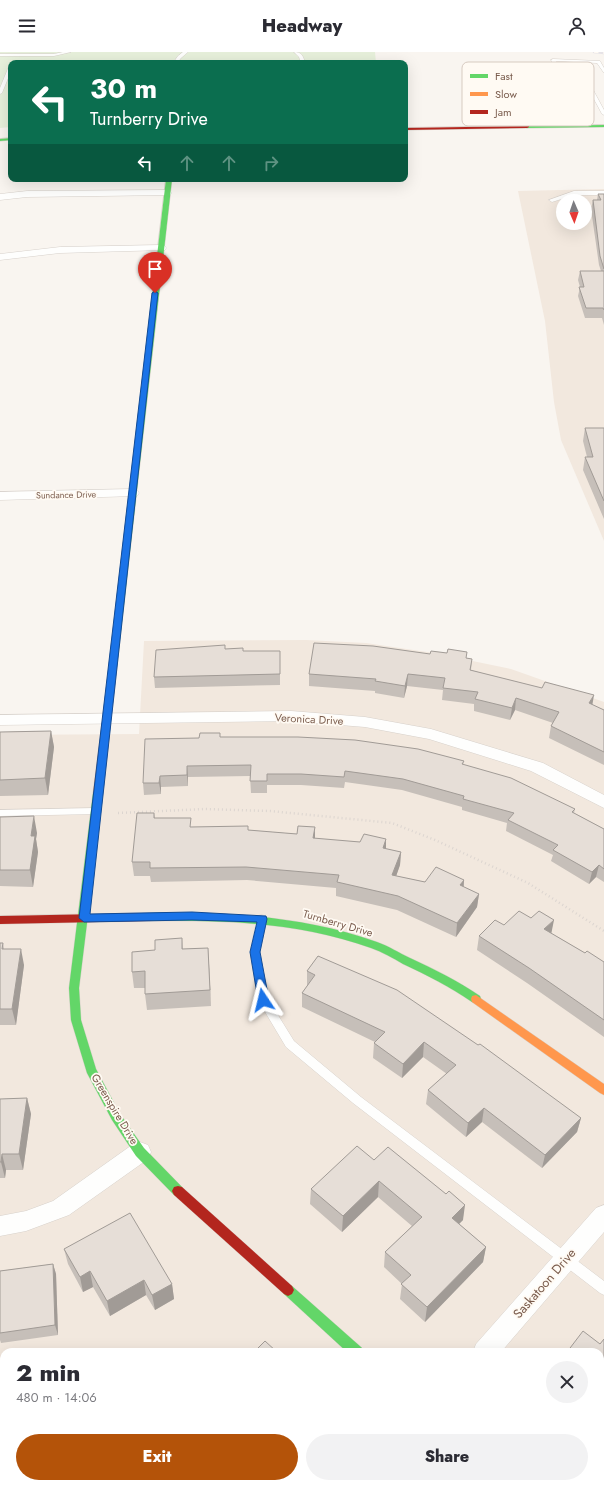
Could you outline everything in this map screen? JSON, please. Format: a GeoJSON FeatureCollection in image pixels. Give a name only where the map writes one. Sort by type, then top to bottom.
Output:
{"type":"FeatureCollection","features":[{"type":"Feature","properties":{"kind":"street"},"geometry":{"type":"LineString","coordinates":[[408,129],[604,126]]}},
{"type":"Feature","properties":{"kind":"street","name":"Greenspire Drive"},"geometry":{"type":"LineString","coordinates":[[169,182],[132,493],[108,718],[74,988],[76,1020],[91,1070],[116,1117],[140,1152],[185,1198],[353,1348]]}},
{"type":"Feature","properties":{"kind":"street"},"geometry":{"type":"LineString","coordinates":[[0,197],[26,194],[167,193]]}},
{"type":"Feature","properties":{"kind":"street"},"geometry":{"type":"LineString","coordinates":[[0,257],[60,250],[160,248]]}},
{"type":"Feature","properties":{"kind":"street","name":"Sundance Drive"},"geometry":{"type":"LineString","coordinates":[[0,496],[132,493]]}},
{"type":"Feature","properties":{"kind":"street","name":"Veronica Drive"},"geometry":{"type":"LineString","coordinates":[[0,720],[291,716],[365,722],[432,734],[530,765],[604,802]]}},
{"type":"Feature","properties":{"kind":"street","name":"Turnberry Drive"},"geometry":{"type":"LineString","coordinates":[[0,920],[192,916],[262,919],[311,926],[370,943],[455,984],[604,1090]]}},
{"type":"Feature","properties":{"kind":"street"},"geometry":{"type":"LineString","coordinates":[[0,1226],[26,1221],[61,1208],[140,1152]]}},
{"type":"Feature","properties":{"kind":"street","name":"Saskatoon Drive"},"geometry":{"type":"LineString","coordinates":[[488,1348],[564,1259],[604,1215]]}},
{"type":"Feature","properties":{"kind":"lane"},"geometry":{"type":"LineString","coordinates":[[0,55],[54,55],[69,52]]}},
{"type":"Feature","properties":{"kind":"lane"},"geometry":{"type":"LineString","coordinates":[[177,60],[186,52]]}},
{"type":"Feature","properties":{"kind":"lane"},"geometry":{"type":"LineString","coordinates":[[296,52],[301,56],[302,60]]}},
{"type":"Feature","properties":{"kind":"lane"},"geometry":{"type":"LineString","coordinates":[[554,62],[553,60],[598,62],[604,72]]}},
{"type":"Feature","properties":{"kind":"lane"},"geometry":{"type":"LineString","coordinates":[[0,93],[8,73]]}},
{"type":"Feature","properties":{"kind":"lane"},"geometry":{"type":"LineString","coordinates":[[594,94],[601,104],[604,114]]}},
{"type":"Feature","properties":{"kind":"lane"},"geometry":{"type":"LineString","coordinates":[[552,200],[574,193],[604,193]]}},
{"type":"Feature","properties":{"kind":"lane"},"geometry":{"type":"LineString","coordinates":[[0,813],[96,811]]}},
{"type":"Feature","properties":{"kind":"lane"},"geometry":{"type":"LineString","coordinates":[[262,919],[255,952],[263,1000],[290,1044],[356,1100],[604,1289]]}},
{"type":"Feature","properties":{"kind":"path"},"geometry":{"type":"LineString","coordinates":[[118,812],[205,809],[270,811],[392,822],[528,883],[604,932]]}},
{"type":"Feature","properties":{"kind":"shaded area"},"geometry":{"type":"Polygon","coordinates":[[[604,189],[604,541],[561,440],[554,402],[545,321],[518,191],[604,189]]]}},
{"type":"Feature","properties":{"kind":"shaded area"},"geometry":{"type":"Polygon","coordinates":[[[306,640],[366,643],[434,653],[511,669],[604,702],[604,1348],[0,1348],[0,735],[139,734],[144,641],[306,640]]]}},
{"type":"Feature","properties":{"kind":"green space"},"geometry":{"type":"Polygon","coordinates":[[[0,52],[375,52],[376,60],[8,60],[8,127],[0,128],[0,52]]]}},
{"type":"Feature","properties":{"kind":"building"},"geometry":{"type":"Polygon","coordinates":[[[598,194],[604,194],[604,269],[600,256],[593,200],[601,200],[598,194]]]}},
{"type":"Feature","properties":{"kind":"building"},"geometry":{"type":"Polygon","coordinates":[[[580,271],[604,271],[604,310],[603,308],[586,308],[579,287],[584,287],[580,271]]]}},
{"type":"Feature","properties":{"kind":"building"},"geometry":{"type":"Polygon","coordinates":[[[585,428],[604,428],[604,501],[585,457],[593,457],[585,428]]]}},
{"type":"Feature","properties":{"kind":"building"},"geometry":{"type":"Polygon","coordinates":[[[314,643],[373,646],[430,654],[431,651],[447,653],[448,649],[467,652],[466,658],[472,659],[470,670],[542,688],[545,682],[594,695],[589,703],[604,710],[604,752],[551,726],[559,712],[516,698],[512,708],[475,699],[478,692],[443,688],[445,678],[408,674],[405,686],[375,681],[376,679],[309,674],[314,643]]]}},
{"type":"Feature","properties":{"kind":"building"},"geometry":{"type":"Polygon","coordinates":[[[225,645],[225,649],[243,648],[243,651],[280,651],[280,674],[154,677],[156,650],[225,645]]]}},
{"type":"Feature","properties":{"kind":"building"},"geometry":{"type":"Polygon","coordinates":[[[51,731],[45,778],[0,780],[0,732],[51,731]]]}},
{"type":"Feature","properties":{"kind":"building"},"geometry":{"type":"Polygon","coordinates":[[[200,733],[220,733],[220,737],[298,737],[355,740],[418,749],[464,761],[462,764],[511,778],[575,809],[572,812],[604,829],[604,869],[599,865],[592,872],[553,850],[558,845],[508,820],[514,813],[463,799],[464,796],[403,779],[345,771],[344,777],[301,774],[267,774],[267,781],[250,781],[251,765],[187,766],[187,775],[160,776],[159,783],[143,783],[145,739],[199,738],[200,733]]]}},
{"type":"Feature","properties":{"kind":"building"},"geometry":{"type":"Polygon","coordinates":[[[137,813],[154,813],[154,818],[191,818],[190,827],[248,826],[248,830],[297,834],[298,826],[315,827],[313,838],[360,842],[364,834],[386,839],[383,848],[401,852],[392,875],[425,882],[436,867],[464,880],[460,885],[479,894],[457,923],[398,896],[337,882],[339,875],[246,867],[150,868],[150,862],[132,862],[137,813]]]}},
{"type":"Feature","properties":{"kind":"building"},"geometry":{"type":"Polygon","coordinates":[[[34,816],[31,836],[35,836],[30,870],[0,870],[0,817],[34,816]]]}},
{"type":"Feature","properties":{"kind":"building"},"geometry":{"type":"Polygon","coordinates":[[[519,911],[531,918],[539,911],[554,920],[544,929],[585,953],[587,951],[604,962],[604,1020],[529,968],[479,936],[495,920],[504,925],[519,911]]]}},
{"type":"Feature","properties":{"kind":"building"},"geometry":{"type":"Polygon","coordinates":[[[182,938],[182,949],[208,948],[210,990],[145,994],[145,971],[132,972],[132,952],[155,950],[155,940],[182,938]]]}},
{"type":"Feature","properties":{"kind":"building"},"geometry":{"type":"Polygon","coordinates":[[[0,943],[3,943],[2,949],[21,949],[12,1009],[0,1009],[0,943]]]}},
{"type":"Feature","properties":{"kind":"building"},"geometry":{"type":"Polygon","coordinates":[[[318,956],[397,990],[478,1045],[480,1044],[581,1118],[545,1155],[484,1108],[468,1123],[428,1090],[456,1065],[424,1042],[403,1064],[374,1043],[385,1032],[302,993],[315,975],[307,971],[318,956]]]}},
{"type":"Feature","properties":{"kind":"building"},"geometry":{"type":"Polygon","coordinates":[[[27,1098],[19,1154],[2,1154],[0,1162],[0,1099],[27,1098]]]}},
{"type":"Feature","properties":{"kind":"building"},"geometry":{"type":"Polygon","coordinates":[[[357,1146],[374,1160],[388,1147],[446,1194],[449,1191],[465,1205],[452,1218],[486,1247],[427,1307],[401,1284],[411,1275],[385,1252],[422,1217],[379,1181],[343,1216],[311,1189],[357,1146]]]}},
{"type":"Feature","properties":{"kind":"building"},"geometry":{"type":"Polygon","coordinates":[[[130,1213],[172,1284],[152,1295],[144,1280],[107,1301],[90,1271],[80,1277],[64,1249],[130,1213]]]}},
{"type":"Feature","properties":{"kind":"building"},"geometry":{"type":"Polygon","coordinates":[[[53,1264],[55,1325],[0,1333],[0,1271],[53,1264]]]}},
{"type":"Feature","properties":{"kind":"building"},"geometry":{"type":"Polygon","coordinates":[[[583,1331],[600,1344],[604,1339],[604,1348],[570,1348],[583,1331]]]}},
{"type":"Feature","properties":{"kind":"building"},"geometry":{"type":"Polygon","coordinates":[[[265,1341],[273,1348],[258,1348],[265,1341]]]}},
{"type":"Feature","properties":{"kind":"railway"},"geometry":{"type":"LineString","coordinates":[[594,52],[604,53]]}},
{"type":"Feature","properties":{"kind":"traffic: fast"},"geometry":{"type":"LineString","coordinates":[[527,127],[604,126]]}},
{"type":"Feature","properties":{"kind":"traffic: fast"},"geometry":{"type":"LineString","coordinates":[[0,140],[8,139]]}},
{"type":"Feature","properties":{"kind":"traffic: fast"},"geometry":{"type":"LineString","coordinates":[[113,667],[169,182]]}},
{"type":"Feature","properties":{"kind":"traffic: fast"},"geometry":{"type":"LineString","coordinates":[[98,793],[74,988],[76,1020],[91,1070],[116,1117],[140,1152],[178,1191]]}},
{"type":"Feature","properties":{"kind":"traffic: fast"},"geometry":{"type":"LineString","coordinates":[[149,917],[233,918],[287,923],[314,928],[374,945],[429,971],[476,999]]}},
{"type":"Feature","properties":{"kind":"traffic: fast"},"geometry":{"type":"LineString","coordinates":[[288,1290],[353,1348]]}},
{"type":"Feature","properties":{"kind":"traffic: slow"},"geometry":{"type":"LineString","coordinates":[[98,793],[113,667]]}},
{"type":"Feature","properties":{"kind":"traffic: slow"},"geometry":{"type":"LineString","coordinates":[[476,999],[604,1090]]}},
{"type":"Feature","properties":{"kind":"traffic: jam"},"geometry":{"type":"LineString","coordinates":[[408,129],[527,127]]}},
{"type":"Feature","properties":{"kind":"traffic: jam"},"geometry":{"type":"LineString","coordinates":[[0,920],[149,917]]}},
{"type":"Feature","properties":{"kind":"traffic: jam"},"geometry":{"type":"LineString","coordinates":[[178,1191],[288,1290]]}},
{"type":"Feature","properties":{"kind":"route"},"geometry":{"type":"LineString","coordinates":[[155,293],[84,918],[192,916],[262,919],[255,952],[263,1000]]}}]}
